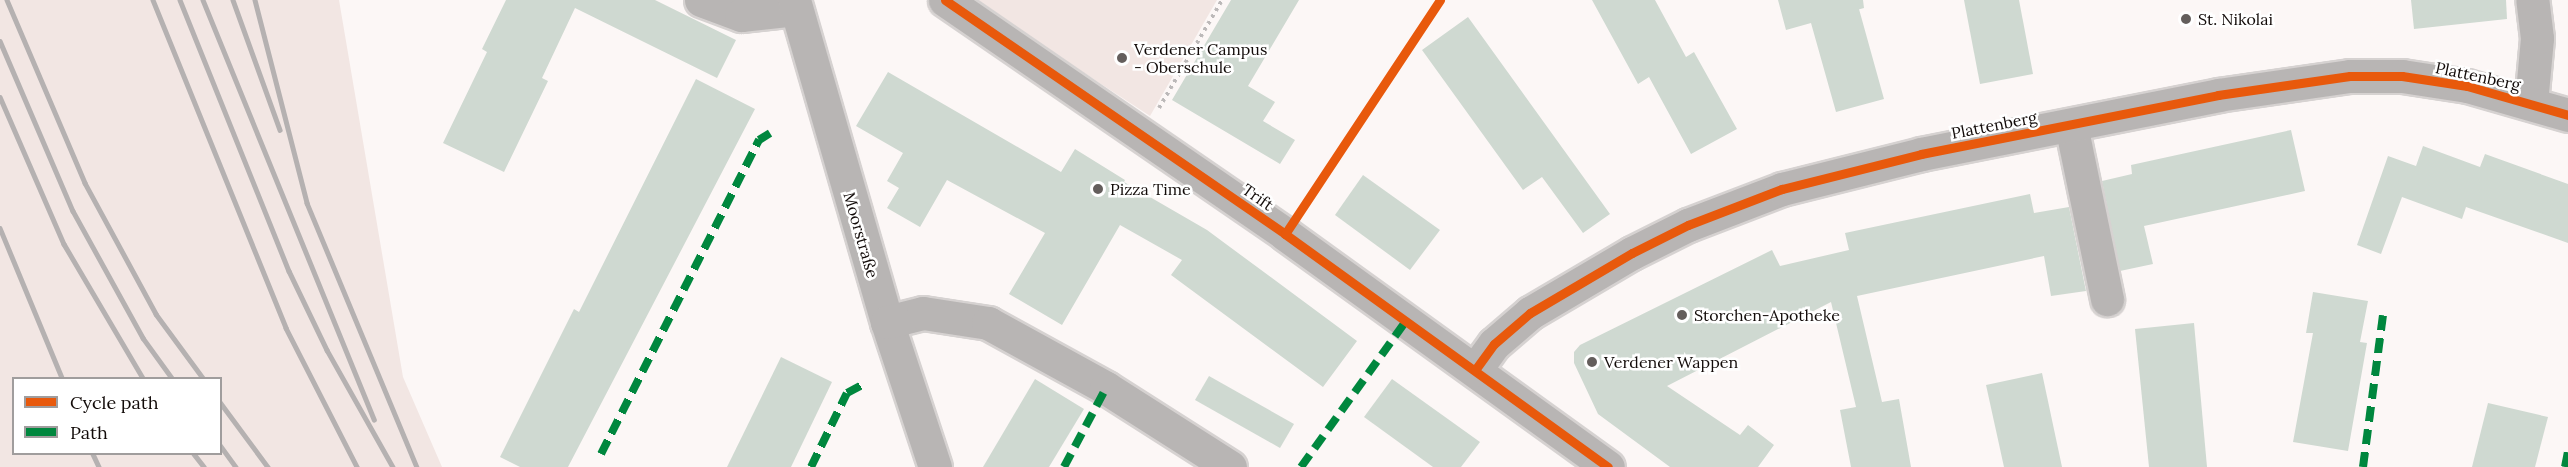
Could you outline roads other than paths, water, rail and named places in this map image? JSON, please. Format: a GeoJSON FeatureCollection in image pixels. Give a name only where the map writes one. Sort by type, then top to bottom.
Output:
{"type":"FeatureCollection","features":[{"type":"Feature","properties":{"kind":"street"},"geometry":{"type":"LineString","coordinates":[[701,0],[741,15],[795,4]]}},
{"type":"Feature","properties":{"kind":"street","name":"Trift"},"geometry":{"type":"LineString","coordinates":[[945,0],[1143,135],[1608,467]]}},
{"type":"Feature","properties":{"kind":"street"},"geometry":{"type":"LineString","coordinates":[[2531,103],[2537,38],[2532,0]]}},
{"type":"Feature","properties":{"kind":"street","name":"Moorstraße"},"geometry":{"type":"LineString","coordinates":[[795,4],[886,322],[935,467]]}},
{"type":"Feature","properties":{"kind":"street","name":"Plattenberg"},"geometry":{"type":"LineString","coordinates":[[1475,370],[1494,344],[1530,313],[1632,253],[1688,225],[1782,189],[1921,154],[2218,95],[2350,76],[2402,76],[2468,86],[2568,115]]}},
{"type":"Feature","properties":{"kind":"street"},"geometry":{"type":"LineString","coordinates":[[2071,125],[2107,299]]}},
{"type":"Feature","properties":{"kind":"street"},"geometry":{"type":"LineString","coordinates":[[886,322],[923,312],[988,323],[1106,388],[1230,467]]}},
{"type":"Feature","properties":{"kind":"railway"},"geometry":{"type":"LineString","coordinates":[[7,0],[85,183],[156,314],[202,377]]}},
{"type":"Feature","properties":{"kind":"railway"},"geometry":{"type":"LineString","coordinates":[[153,0],[286,328],[357,467]]}},
{"type":"Feature","properties":{"kind":"railway"},"geometry":{"type":"LineString","coordinates":[[180,0],[289,271],[327,350],[393,467]]}},
{"type":"Feature","properties":{"kind":"railway"},"geometry":{"type":"LineString","coordinates":[[203,0],[374,419]]}},
{"type":"Feature","properties":{"kind":"railway"},"geometry":{"type":"LineString","coordinates":[[233,0],[280,130]]}},
{"type":"Feature","properties":{"kind":"railway"},"geometry":{"type":"LineString","coordinates":[[255,0],[307,203],[417,467]]}},
{"type":"Feature","properties":{"kind":"railway"},"geometry":{"type":"LineString","coordinates":[[0,41],[73,211],[143,338],[171,377]]}},
{"type":"Feature","properties":{"kind":"railway"},"geometry":{"type":"LineString","coordinates":[[0,97],[64,244],[142,377]]}},
{"type":"Feature","properties":{"kind":"railway"},"geometry":{"type":"LineString","coordinates":[[0,228],[62,377]]}},
{"type":"Feature","properties":{"kind":"railway"},"geometry":{"type":"LineString","coordinates":[[222,405],[268,467]]}},
{"type":"Feature","properties":{"kind":"railway"},"geometry":{"type":"LineString","coordinates":[[222,448],[236,467]]}},
{"type":"Feature","properties":{"kind":"railway"},"geometry":{"type":"LineString","coordinates":[[93,455],[99,467]]}},
{"type":"Feature","properties":{"kind":"railway"},"geometry":{"type":"LineString","coordinates":[[195,455],[204,467]]}},
{"type":"Feature","properties":{"kind":"place","name":"St. Nikolai"},"geometry":{"type":"Point","coordinates":[2186,19]}},
{"type":"Feature","properties":{"kind":"place","name":"Verdener Campus - Oberschule"},"geometry":{"type":"Point","coordinates":[1122,58]}},
{"type":"Feature","properties":{"kind":"place","name":"Pizza Time"},"geometry":{"type":"Point","coordinates":[1098,189]}},
{"type":"Feature","properties":{"kind":"place","name":"Storchen-Apotheke"},"geometry":{"type":"Point","coordinates":[1682,315]}},
{"type":"Feature","properties":{"kind":"place","name":"Verdener Wappen"},"geometry":{"type":"Point","coordinates":[1592,362]}}]}
